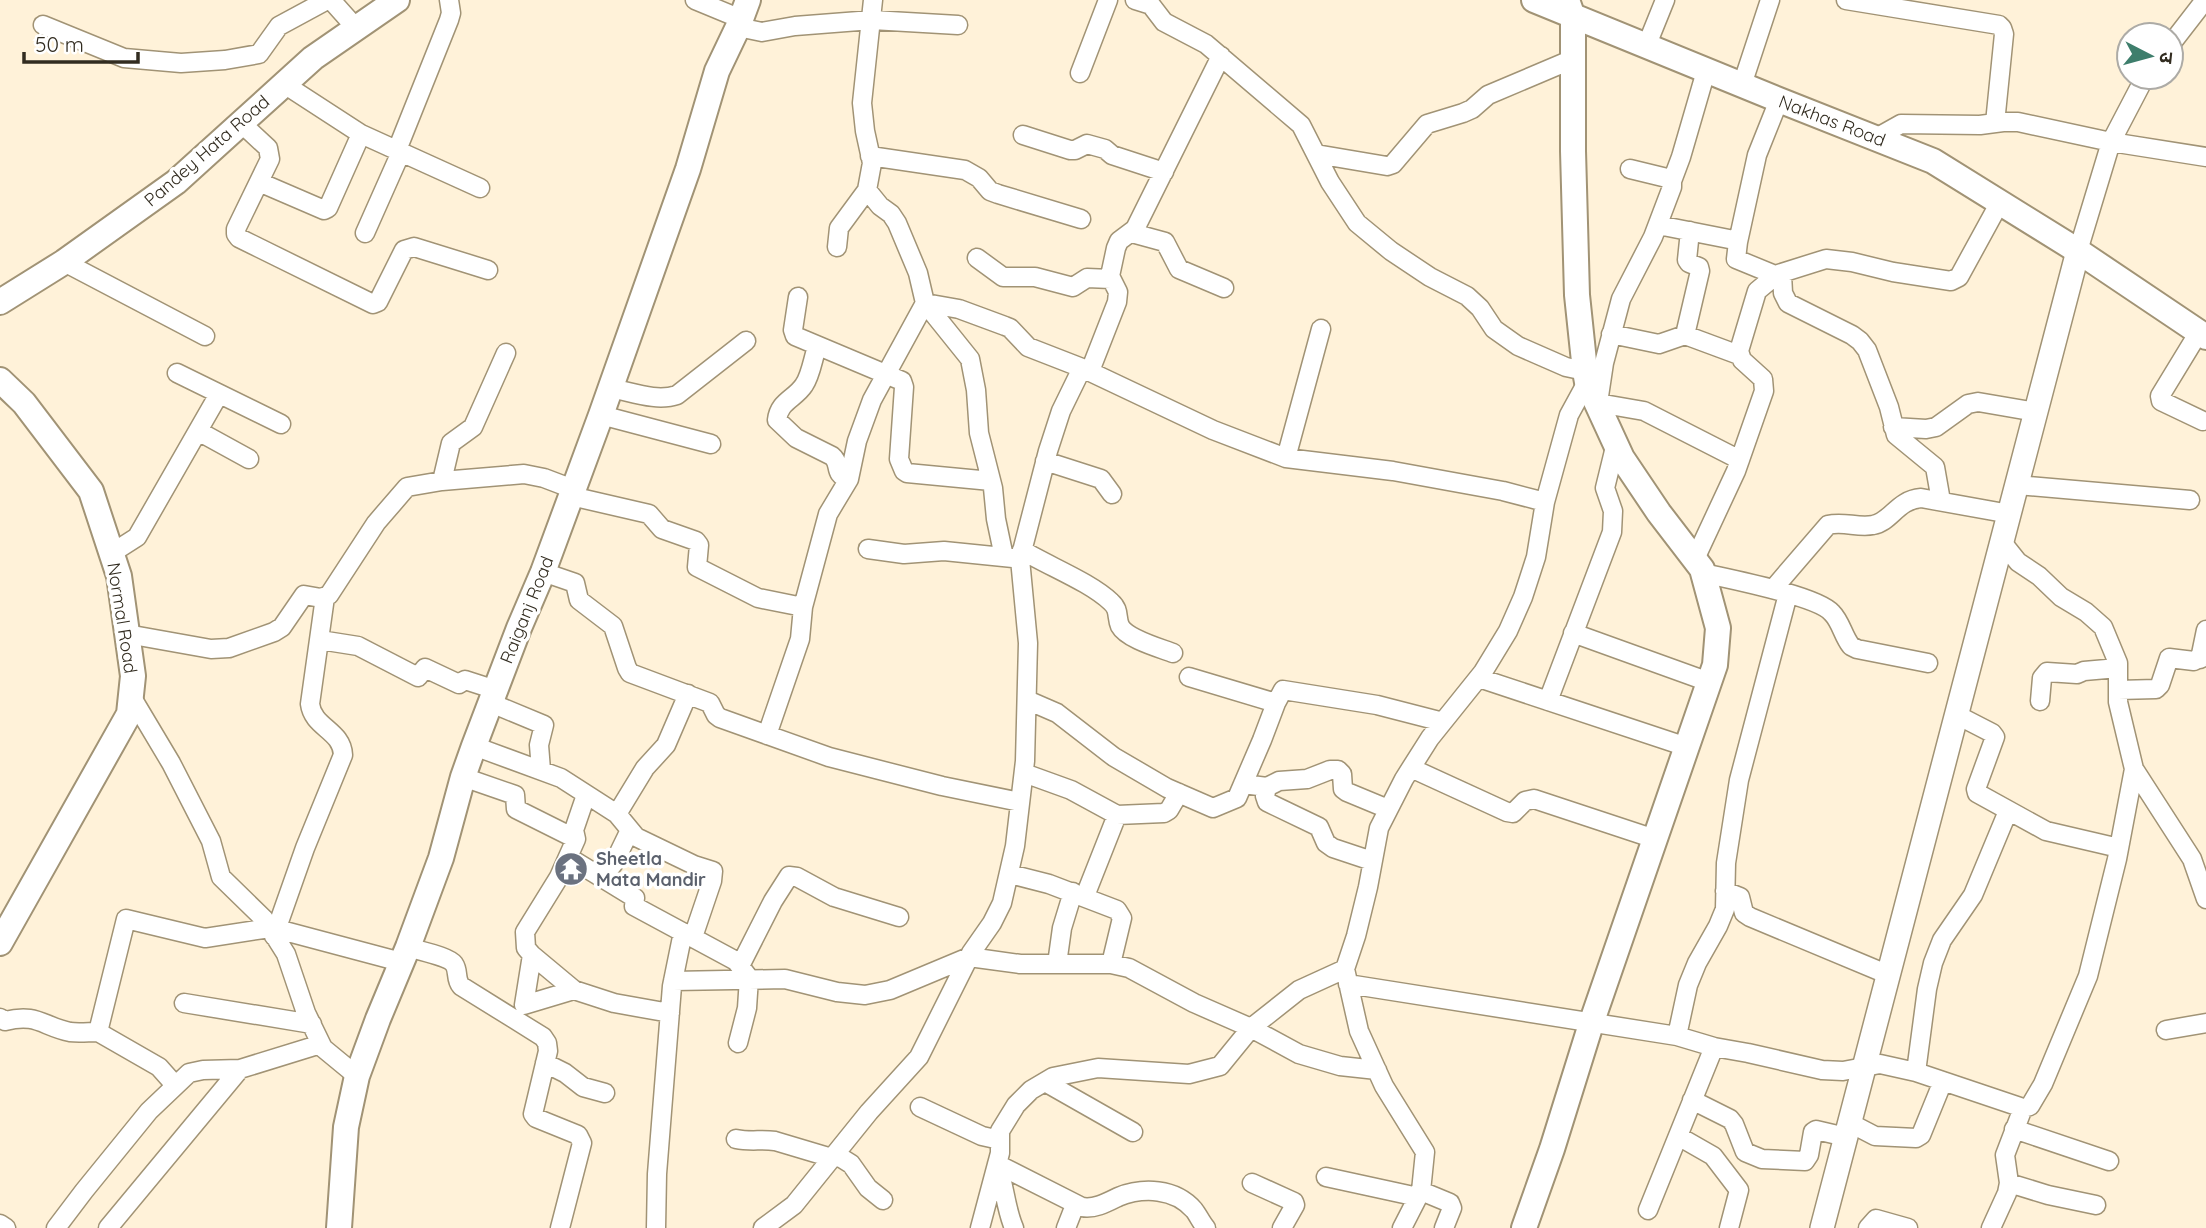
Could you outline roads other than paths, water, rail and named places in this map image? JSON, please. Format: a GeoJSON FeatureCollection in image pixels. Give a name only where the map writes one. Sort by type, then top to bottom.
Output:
{"type":"FeatureCollection","features":[{"type":"Feature","properties":{"kind":"main road","name":"Pandey Hata Road"},"geometry":{"type":"LineString","coordinates":[[4,301],[176,182],[313,58],[397,0]]}},
{"type":"Feature","properties":{"kind":"main road","name":"Nakhas Road"},"geometry":{"type":"LineString","coordinates":[[1534,0],[1570,9],[1646,47],[1933,161],[2078,251],[2203,334]]}},
{"type":"Feature","properties":{"kind":"main road"},"geometry":{"type":"LineString","coordinates":[[1524,1228],[1715,665],[1718,628],[1699,566],[1622,458],[1590,385],[1577,295],[1570,9]]}},
{"type":"Feature","properties":{"kind":"main road","name":"Raiganj Road"},"geometry":{"type":"LineString","coordinates":[[339,1228],[346,1127],[357,1076],[441,858],[474,746],[601,415],[688,169],[717,71],[742,15]]}},
{"type":"Feature","properties":{"kind":"main road","name":"Normal Road"},"geometry":{"type":"LineString","coordinates":[[0,380],[24,403],[91,491],[119,576],[133,676],[129,714],[0,943]]}},
{"type":"Feature","properties":{"kind":"street"},"geometry":{"type":"LineString","coordinates":[[43,25],[124,58],[181,63],[259,54],[279,26],[329,0],[356,28]]}},
{"type":"Feature","properties":{"kind":"street"},"geometry":{"type":"LineString","coordinates":[[366,233],[449,20],[449,0]]}},
{"type":"Feature","properties":{"kind":"street"},"geometry":{"type":"LineString","coordinates":[[695,0],[742,15],[762,32],[795,26],[872,20],[958,25]]}},
{"type":"Feature","properties":{"kind":"street"},"geometry":{"type":"LineString","coordinates":[[837,247],[839,229],[867,190],[872,163],[862,103],[873,0]]}},
{"type":"Feature","properties":{"kind":"street"},"geometry":{"type":"LineString","coordinates":[[1080,73],[1108,0]]}},
{"type":"Feature","properties":{"kind":"street"},"geometry":{"type":"LineString","coordinates":[[1135,0],[1160,6],[1164,22],[1206,44],[1301,125],[1331,182],[1357,223],[1391,251],[1430,277],[1467,296],[1480,308],[1494,329],[1518,346],[1566,367],[1590,385],[1740,460]]}},
{"type":"Feature","properties":{"kind":"street"},"geometry":{"type":"LineString","coordinates":[[1646,47],[1665,0]]}},
{"type":"Feature","properties":{"kind":"street"},"geometry":{"type":"LineString","coordinates":[[1742,85],[1770,0]]}},
{"type":"Feature","properties":{"kind":"street"},"geometry":{"type":"LineString","coordinates":[[1846,0],[1998,25],[2002,28],[2004,34],[1995,123]]}},
{"type":"Feature","properties":{"kind":"street"},"geometry":{"type":"LineString","coordinates":[[2185,26],[2203,4]]}},
{"type":"Feature","properties":{"kind":"street"},"geometry":{"type":"LineString","coordinates":[[1016,555],[1061,411],[1086,370],[1117,302],[1118,292],[1110,271],[1116,248],[1119,241],[1132,233],[1221,56]]}},
{"type":"Feature","properties":{"kind":"street"},"geometry":{"type":"LineString","coordinates":[[1316,154],[1387,166],[1398,160],[1427,124],[1463,113],[1489,95],[1573,59]]}},
{"type":"Feature","properties":{"kind":"street"},"geometry":{"type":"LineString","coordinates":[[1402,1228],[1419,1194],[1425,1152],[1384,1086],[1359,1031],[1347,976],[1378,828],[1412,768],[1443,722],[1479,678],[1508,631],[1523,597],[1536,557],[1545,502],[1570,415],[1604,363],[1621,299],[1658,225],[1672,187],[1706,71]]}},
{"type":"Feature","properties":{"kind":"street"},"geometry":{"type":"LineString","coordinates":[[284,84],[361,134],[480,188]]}},
{"type":"Feature","properties":{"kind":"street"},"geometry":{"type":"LineString","coordinates":[[1822,1228],[2078,251],[2111,142],[2138,91]]}},
{"type":"Feature","properties":{"kind":"street"},"geometry":{"type":"LineString","coordinates":[[1779,100],[1757,155],[1735,255],[1740,262],[1775,275],[1826,260],[1956,280],[2000,202]]}},
{"type":"Feature","properties":{"kind":"street"},"geometry":{"type":"LineString","coordinates":[[241,123],[268,148],[270,159],[236,229],[239,237],[369,304],[377,302],[404,250],[408,248],[414,247],[488,270]]}},
{"type":"Feature","properties":{"kind":"street"},"geometry":{"type":"LineString","coordinates":[[1876,138],[1901,124],[2028,123],[2111,142],[2206,157]]}},
{"type":"Feature","properties":{"kind":"street"},"geometry":{"type":"LineString","coordinates":[[259,182],[324,209],[328,208],[361,134]]}},
{"type":"Feature","properties":{"kind":"street"},"geometry":{"type":"LineString","coordinates":[[1023,135],[1070,150],[1087,144],[1100,147],[1112,155],[1164,172]]}},
{"type":"Feature","properties":{"kind":"street"},"geometry":{"type":"LineString","coordinates":[[870,156],[965,170],[979,178],[990,191],[1081,219]]}},
{"type":"Feature","properties":{"kind":"street"},"geometry":{"type":"LineString","coordinates":[[1630,169],[1672,181]]}},
{"type":"Feature","properties":{"kind":"street"},"geometry":{"type":"LineString","coordinates":[[764,1228],[794,1205],[869,1112],[919,1057],[970,957],[1002,903],[1010,874],[1024,773],[1028,643],[1016,555],[996,519],[991,481],[979,433],[976,390],[970,359],[925,303],[918,274],[897,223],[867,190]]}},
{"type":"Feature","properties":{"kind":"street"},"geometry":{"type":"LineString","coordinates":[[1658,225],[1738,242]]}},
{"type":"Feature","properties":{"kind":"street"},"geometry":{"type":"LineString","coordinates":[[1685,335],[1700,271],[1699,267],[1687,260],[1690,231]]}},
{"type":"Feature","properties":{"kind":"street"},"geometry":{"type":"LineString","coordinates":[[1132,233],[1165,242],[1179,269],[1224,288]]}},
{"type":"Feature","properties":{"kind":"street"},"geometry":{"type":"LineString","coordinates":[[977,258],[1003,277],[1035,277],[1073,288],[1087,278],[1111,279]]}},
{"type":"Feature","properties":{"kind":"street"},"geometry":{"type":"LineString","coordinates":[[64,262],[205,336]]}},
{"type":"Feature","properties":{"kind":"street"},"geometry":{"type":"LineString","coordinates":[[1739,355],[1757,291],[1782,274]]}},
{"type":"Feature","properties":{"kind":"street"},"geometry":{"type":"LineString","coordinates":[[1782,274],[1783,293],[1788,303],[1852,335],[1867,350],[1889,407],[1896,435],[1935,467],[1941,501]]}},
{"type":"Feature","properties":{"kind":"street"},"geometry":{"type":"LineString","coordinates":[[798,298],[793,330],[795,336],[899,379],[904,387],[899,459],[904,471],[991,481]]}},
{"type":"Feature","properties":{"kind":"street"},"geometry":{"type":"LineString","coordinates":[[925,303],[959,309],[1010,328],[1028,347],[1086,370],[1213,430],[1286,458],[1393,471],[1503,491],[1545,502]]}},
{"type":"Feature","properties":{"kind":"street"},"geometry":{"type":"LineString","coordinates":[[767,736],[800,639],[803,607],[828,514],[849,479],[857,441],[872,400],[925,303]]}},
{"type":"Feature","properties":{"kind":"street"},"geometry":{"type":"LineString","coordinates":[[1286,458],[1321,329]]}},
{"type":"Feature","properties":{"kind":"street"},"geometry":{"type":"LineString","coordinates":[[1611,334],[1659,344],[1685,335],[1739,355],[1765,384],[1765,391],[1740,460],[1699,566],[1823,606],[1831,611],[1847,640],[1857,649],[1928,663]]}},
{"type":"Feature","properties":{"kind":"street"},"geometry":{"type":"LineString","coordinates":[[2203,334],[2160,396],[2161,401],[2203,421]]}},
{"type":"Feature","properties":{"kind":"street"},"geometry":{"type":"LineString","coordinates":[[610,388],[654,397],[667,398],[677,395],[746,341]]}},
{"type":"Feature","properties":{"kind":"street"},"geometry":{"type":"LineString","coordinates":[[817,347],[806,381],[783,403],[777,420],[796,438],[836,459],[839,474],[849,479]]}},
{"type":"Feature","properties":{"kind":"street"},"geometry":{"type":"LineString","coordinates":[[442,481],[451,443],[473,428],[506,353]]}},
{"type":"Feature","properties":{"kind":"street"},"geometry":{"type":"LineString","coordinates":[[177,373],[281,424]]}},
{"type":"Feature","properties":{"kind":"street"},"geometry":{"type":"LineString","coordinates":[[112,553],[137,537],[219,394]]}},
{"type":"Feature","properties":{"kind":"street"},"geometry":{"type":"LineString","coordinates":[[1893,427],[1926,429],[1936,426],[1968,404],[1978,402],[2036,412]]}},
{"type":"Feature","properties":{"kind":"street"},"geometry":{"type":"LineString","coordinates":[[601,415],[711,444]]}},
{"type":"Feature","properties":{"kind":"street"},"geometry":{"type":"LineString","coordinates":[[198,431],[248,459]]}},
{"type":"Feature","properties":{"kind":"street"},"geometry":{"type":"LineString","coordinates":[[1548,701],[1612,532],[1613,511],[1605,488],[1616,443]]}},
{"type":"Feature","properties":{"kind":"street"},"geometry":{"type":"LineString","coordinates":[[1045,461],[1101,479],[1112,494]]}},
{"type":"Feature","properties":{"kind":"street"},"geometry":{"type":"LineString","coordinates":[[273,931],[343,755],[338,737],[310,711],[325,597],[376,523],[407,487],[524,474],[544,478],[572,493],[649,514],[662,529],[696,541],[699,545],[697,567],[709,575],[758,598],[803,607]]}},
{"type":"Feature","properties":{"kind":"street"},"geometry":{"type":"LineString","coordinates":[[2017,485],[2190,500]]}},
{"type":"Feature","properties":{"kind":"street"},"geometry":{"type":"LineString","coordinates":[[1677,1036],[1688,985],[1724,909],[1726,863],[1739,780],[1781,592],[1828,525],[1873,525],[1912,498],[2010,514]]}},
{"type":"Feature","properties":{"kind":"street"},"geometry":{"type":"LineString","coordinates":[[2002,542],[2018,562],[2103,627],[2119,663],[2118,702],[2134,769],[2192,859],[2206,900]]}},
{"type":"Feature","properties":{"kind":"street"},"geometry":{"type":"LineString","coordinates":[[867,549],[904,554],[944,551],[1016,555],[1048,565],[1072,576],[1110,600],[1118,609],[1120,625],[1127,634],[1173,653]]}},
{"type":"Feature","properties":{"kind":"street"},"geometry":{"type":"LineString","coordinates":[[543,572],[575,583],[579,600],[613,625],[626,668],[630,673],[710,703],[720,718],[841,761],[1020,802]]}},
{"type":"Feature","properties":{"kind":"street"},"geometry":{"type":"LineString","coordinates":[[127,634],[211,649],[229,648],[282,627],[304,595],[325,597]]}},
{"type":"Feature","properties":{"kind":"street"},"geometry":{"type":"LineString","coordinates":[[2118,690],[2156,688],[2160,685],[2169,658],[2194,661],[2203,657],[2206,630]]}},
{"type":"Feature","properties":{"kind":"street"},"geometry":{"type":"LineString","coordinates":[[1573,634],[1709,682]]}},
{"type":"Feature","properties":{"kind":"street"},"geometry":{"type":"LineString","coordinates":[[320,640],[358,646],[418,677],[425,668],[459,684],[465,680],[544,725],[534,767],[515,795],[516,809],[576,839]]}},
{"type":"Feature","properties":{"kind":"street"},"geometry":{"type":"LineString","coordinates":[[2040,701],[2042,678],[2048,672],[2077,674],[2119,668]]}},
{"type":"Feature","properties":{"kind":"street"},"geometry":{"type":"LineString","coordinates":[[1189,677],[1276,702]]}},
{"type":"Feature","properties":{"kind":"street"},"geometry":{"type":"LineString","coordinates":[[1479,678],[1687,747]]}},
{"type":"Feature","properties":{"kind":"street"},"geometry":{"type":"LineString","coordinates":[[1027,699],[1057,713],[1114,757],[1179,793],[1213,808],[1237,798],[1283,690],[1377,705],[1443,722]]}},
{"type":"Feature","properties":{"kind":"street"},"geometry":{"type":"LineString","coordinates":[[617,814],[645,768],[666,745],[688,694]]}},
{"type":"Feature","properties":{"kind":"street"},"geometry":{"type":"LineString","coordinates":[[131,696],[171,763],[211,841],[221,877],[273,931],[286,954],[323,1048],[357,1076]]}},
{"type":"Feature","properties":{"kind":"street"},"geometry":{"type":"LineString","coordinates":[[1957,716],[1995,737],[1976,789],[1977,793],[2046,831],[2119,848]]}},
{"type":"Feature","properties":{"kind":"street"},"geometry":{"type":"LineString","coordinates":[[474,746],[561,778],[617,814],[636,837],[694,865],[713,871],[712,881],[688,934],[673,981],[657,1174],[656,1228]]}},
{"type":"Feature","properties":{"kind":"street"},"geometry":{"type":"LineString","coordinates":[[1412,768],[1507,812],[1513,813],[1525,801],[1534,799],[1656,839]]}},
{"type":"Feature","properties":{"kind":"street"},"geometry":{"type":"LineString","coordinates":[[1243,784],[1267,787],[1279,780],[1307,779],[1330,769],[1338,770],[1342,774],[1343,789],[1388,809]]}},
{"type":"Feature","properties":{"kind":"street"},"geometry":{"type":"LineString","coordinates":[[980,1228],[1000,1153],[1000,1131],[1016,1105],[1031,1090],[1053,1077],[1098,1069],[1189,1074],[1220,1066],[1251,1028],[1299,990],[1347,976],[1591,1024],[1677,1036],[1714,1047],[1822,1070],[1843,1071],[1880,1064],[1916,1072],[2023,1108],[2030,1106],[2043,1084],[2078,1004],[2094,957],[2134,769]]}},
{"type":"Feature","properties":{"kind":"street"},"geometry":{"type":"LineString","coordinates":[[1024,773],[1071,790],[1117,815],[1164,813],[1169,810],[1179,793]]}},
{"type":"Feature","properties":{"kind":"street"},"geometry":{"type":"LineString","coordinates":[[463,777],[515,795]]}},
{"type":"Feature","properties":{"kind":"street"},"geometry":{"type":"LineString","coordinates":[[1267,787],[1267,802],[1319,827],[1326,843],[1333,848],[1372,861]]}},
{"type":"Feature","properties":{"kind":"street"},"geometry":{"type":"LineString","coordinates":[[586,795],[574,830],[576,839],[559,877],[526,932],[526,948],[574,990],[614,1003],[670,1013]]}},
{"type":"Feature","properties":{"kind":"street"},"geometry":{"type":"LineString","coordinates":[[1916,1072],[1933,963],[1942,940],[1973,895],[2008,811]]}},
{"type":"Feature","properties":{"kind":"street"},"geometry":{"type":"LineString","coordinates":[[1057,964],[1062,928],[1117,815]]}},
{"type":"Feature","properties":{"kind":"street"},"geometry":{"type":"LineString","coordinates":[[603,877],[614,863],[630,830]]}},
{"type":"Feature","properties":{"kind":"street"},"geometry":{"type":"LineString","coordinates":[[2186,851],[2206,854]]}},
{"type":"Feature","properties":{"kind":"street"},"geometry":{"type":"LineString","coordinates":[[568,857],[635,898],[634,906],[737,961],[744,972]]}},
{"type":"Feature","properties":{"kind":"street"},"geometry":{"type":"LineString","coordinates":[[1010,874],[1079,894],[1117,910],[1122,918],[1111,964]]}},
{"type":"Feature","properties":{"kind":"street"},"geometry":{"type":"LineString","coordinates":[[738,1044],[747,1008],[744,972],[773,901],[789,876],[797,877],[834,897],[900,917]]}},
{"type":"Feature","properties":{"kind":"street"},"geometry":{"type":"LineString","coordinates":[[1725,891],[1740,897],[1744,913],[1750,917],[1889,975]]}},
{"type":"Feature","properties":{"kind":"street"},"geometry":{"type":"LineString","coordinates":[[97,1032],[126,919],[205,938],[273,931],[405,955],[449,960],[457,969],[457,982],[461,986],[520,1013],[547,1043],[548,1051],[533,1114],[536,1118],[578,1135],[582,1143],[560,1228]]}},
{"type":"Feature","properties":{"kind":"street"},"geometry":{"type":"LineString","coordinates":[[520,1013],[532,955]]}},
{"type":"Feature","properties":{"kind":"street"},"geometry":{"type":"LineString","coordinates":[[673,981],[744,972],[837,992],[865,995],[890,990],[970,957],[1020,964],[1111,964],[1129,968],[1299,1054],[1339,1066],[1377,1070]]}},
{"type":"Feature","properties":{"kind":"street"},"geometry":{"type":"LineString","coordinates":[[520,1013],[574,990]]}},
{"type":"Feature","properties":{"kind":"street"},"geometry":{"type":"LineString","coordinates":[[184,1003],[312,1024]]}},
{"type":"Feature","properties":{"kind":"street"},"geometry":{"type":"LineString","coordinates":[[0,1018],[5,1021],[20,1017],[37,1019],[70,1032],[97,1032],[159,1067],[175,1085]]}},
{"type":"Feature","properties":{"kind":"street"},"geometry":{"type":"LineString","coordinates":[[2166,1030],[2206,1023]]}},
{"type":"Feature","properties":{"kind":"street"},"geometry":{"type":"LineString","coordinates":[[56,1228],[149,1111],[189,1073],[240,1069],[321,1044]]}},
{"type":"Feature","properties":{"kind":"street"},"geometry":{"type":"LineString","coordinates":[[1648,1210],[1714,1047]]}},
{"type":"Feature","properties":{"kind":"street"},"geometry":{"type":"LineString","coordinates":[[545,1063],[565,1073],[583,1087],[605,1093]]}},
{"type":"Feature","properties":{"kind":"street"},"geometry":{"type":"LineString","coordinates":[[108,1228],[240,1069]]}},
{"type":"Feature","properties":{"kind":"street"},"geometry":{"type":"LineString","coordinates":[[1692,1100],[1730,1119],[1745,1152],[1762,1159],[1805,1161],[1809,1155],[1813,1132],[1816,1130],[1848,1130],[1882,1138],[1916,1138],[1920,1135],[1943,1081]]}},
{"type":"Feature","properties":{"kind":"street"},"geometry":{"type":"LineString","coordinates":[[1045,1082],[1133,1132]]}},
{"type":"Feature","properties":{"kind":"street"},"geometry":{"type":"LineString","coordinates":[[920,1107],[982,1136],[1000,1140]]}},
{"type":"Feature","properties":{"kind":"street"},"geometry":{"type":"LineString","coordinates":[[1991,1228],[2009,1183],[2005,1156],[2023,1108]]}},
{"type":"Feature","properties":{"kind":"street"},"geometry":{"type":"LineString","coordinates":[[2014,1129],[2109,1161]]}},
{"type":"Feature","properties":{"kind":"street"},"geometry":{"type":"LineString","coordinates":[[1678,1136],[1713,1156],[1737,1185],[1739,1190],[1729,1228]]}},
{"type":"Feature","properties":{"kind":"street"},"geometry":{"type":"LineString","coordinates":[[736,1139],[775,1141],[833,1156],[851,1164],[868,1188],[883,1200]]}},
{"type":"Feature","properties":{"kind":"street"},"geometry":{"type":"LineString","coordinates":[[997,1164],[1075,1205],[1090,1208],[1148,1189],[1167,1193],[1194,1210],[1206,1228]]}},
{"type":"Feature","properties":{"kind":"street"},"geometry":{"type":"LineString","coordinates":[[997,1164],[1014,1228]]}},
{"type":"Feature","properties":{"kind":"street"},"geometry":{"type":"LineString","coordinates":[[1326,1177],[1419,1194],[1450,1203],[1452,1208],[1444,1228]]}},
{"type":"Feature","properties":{"kind":"street"},"geometry":{"type":"LineString","coordinates":[[1252,1183],[1294,1202],[1295,1205],[1282,1228]]}},
{"type":"Feature","properties":{"kind":"street"},"geometry":{"type":"LineString","coordinates":[[2009,1183],[2096,1205]]}},
{"type":"Feature","properties":{"kind":"street"},"geometry":{"type":"LineString","coordinates":[[1066,1228],[1075,1205]]}},
{"type":"Feature","properties":{"kind":"street"},"geometry":{"type":"LineString","coordinates":[[1868,1228],[1876,1219],[1908,1228]]}},
{"type":"Feature","properties":{"kind":"street"},"geometry":{"type":"LineString","coordinates":[[0,1224],[6,1228]]}},
{"type":"Feature","properties":{"kind":"place","name":"Sheetla Mata Mandir"},"geometry":{"type":"Point","coordinates":[571,869]}}]}
